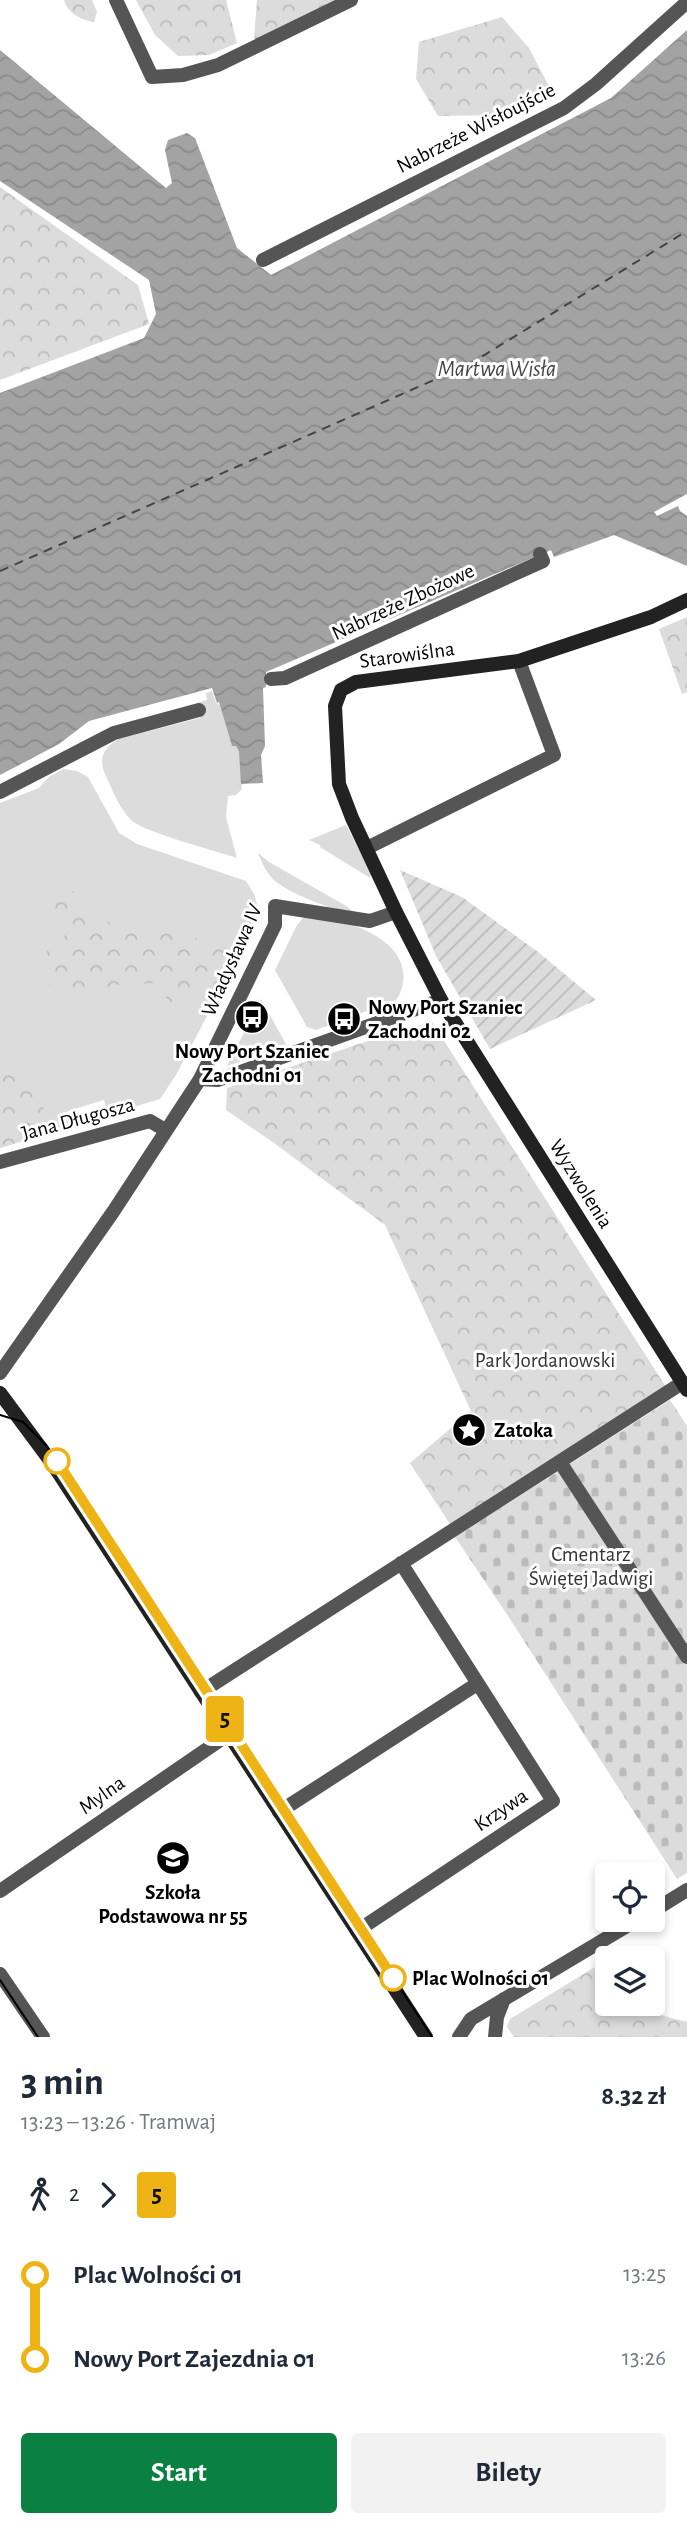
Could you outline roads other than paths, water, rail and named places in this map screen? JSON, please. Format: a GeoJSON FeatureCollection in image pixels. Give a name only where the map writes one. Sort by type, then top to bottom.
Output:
{"type":"FeatureCollection","features":[{"type":"Feature","properties":{"kind":"street"},"geometry":{"type":"LineString","coordinates":[[116,0],[152,77],[183,75],[218,65],[351,0]]}},
{"type":"Feature","properties":{"kind":"street","name":"Nabrzeże Wisłoujście"},"geometry":{"type":"LineString","coordinates":[[263,260],[564,108],[596,84],[687,2]]}},
{"type":"Feature","properties":{"kind":"street","name":"Nabrzeże Zbożowe"},"geometry":{"type":"LineString","coordinates":[[271,680],[285,678],[543,561],[540,554]]}},
{"type":"Feature","properties":{"kind":"street","name":"Starowiślna"},"geometry":{"type":"LineString","coordinates":[[396,912],[339,784],[335,706],[341,690],[356,682],[519,662],[651,617],[687,600]]}},
{"type":"Feature","properties":{"kind":"street"},"geometry":{"type":"LineString","coordinates":[[367,848],[554,755],[519,662]]}},
{"type":"Feature","properties":{"kind":"street"},"geometry":{"type":"LineString","coordinates":[[0,792],[114,733],[199,710]]}},
{"type":"Feature","properties":{"kind":"street","name":"Władysława IV"},"geometry":{"type":"LineString","coordinates":[[0,1373],[107,1221],[200,1079],[275,925],[275,906],[370,921],[396,912]]}},
{"type":"Feature","properties":{"kind":"street"},"geometry":{"type":"LineString","coordinates":[[200,1079],[218,1080],[441,1000],[396,912]]}},
{"type":"Feature","properties":{"kind":"street","name":"Wyzwolenia"},"geometry":{"type":"LineString","coordinates":[[441,1000],[685,1387]]}},
{"type":"Feature","properties":{"kind":"street","name":"Jana Długosza"},"geometry":{"type":"LineString","coordinates":[[0,1163],[150,1121],[165,1130]]}},
{"type":"Feature","properties":{"kind":"street"},"geometry":{"type":"LineString","coordinates":[[201,1692],[560,1462],[685,1387]]}},
{"type":"Feature","properties":{"kind":"street"},"geometry":{"type":"LineString","coordinates":[[0,1393],[52,1464],[426,2037]]}},
{"type":"Feature","properties":{"kind":"street"},"geometry":{"type":"LineString","coordinates":[[560,1462],[687,1657]]}},
{"type":"Feature","properties":{"kind":"street","name":"Krzywa"},"geometry":{"type":"LineString","coordinates":[[357,1931],[552,1801],[401,1563]]}},
{"type":"Feature","properties":{"kind":"street"},"geometry":{"type":"LineString","coordinates":[[279,1812],[477,1684]]}},
{"type":"Feature","properties":{"kind":"street","name":"Mylna"},"geometry":{"type":"LineString","coordinates":[[0,1891],[229,1734]]}},
{"type":"Feature","properties":{"kind":"street"},"geometry":{"type":"LineString","coordinates":[[665,1904],[687,1891]]}},
{"type":"Feature","properties":{"kind":"street"},"geometry":{"type":"LineString","coordinates":[[459,2037],[471,2019],[618,1932]]}},
{"type":"Feature","properties":{"kind":"street"},"geometry":{"type":"LineString","coordinates":[[0,1974],[43,2037]]}},
{"type":"Feature","properties":{"kind":"street"},"geometry":{"type":"LineString","coordinates":[[495,2037],[497,2017],[504,1999]]}},
{"type":"Feature","properties":{"kind":"water","name":"Martwa Wisła"},"geometry":{"type":"Polygon","coordinates":[[[687,30],[687,494],[654,512],[657,516],[678,506],[687,516],[687,566],[614,535],[554,557],[551,550],[266,672],[266,687],[263,688],[265,746],[261,755],[263,783],[241,784],[239,752],[236,746],[232,746],[212,688],[89,721],[59,744],[0,775],[0,393],[144,338],[156,314],[149,280],[0,181],[0,50],[166,188],[172,183],[165,150],[168,140],[187,133],[195,138],[237,248],[271,275],[611,98],[687,30]]]}},
{"type":"Feature","properties":{"kind":"tram line"},"geometry":{"type":"LineString","coordinates":[[0,1415],[23,1422],[46,1445],[432,2037]]}},
{"type":"Feature","properties":{"kind":"tram line","name":"5"},"geometry":{"type":"LineString","coordinates":[[57,1461],[393,1978]]}},
{"type":"Feature","properties":{"kind":"tram line"},"geometry":{"type":"LineString","coordinates":[[0,1980],[38,2037]]}},
{"type":"Feature","properties":{"kind":"place","name":"Nowy Port Szaniec Zachodni 01"},"geometry":{"type":"Point","coordinates":[252,1017]}},
{"type":"Feature","properties":{"kind":"place","name":"Nowy Port Szaniec Zachodni 02"},"geometry":{"type":"Point","coordinates":[344,1019]}},
{"type":"Feature","properties":{"kind":"place","name":"Zatoka"},"geometry":{"type":"Point","coordinates":[469,1430]}},
{"type":"Feature","properties":{"kind":"place","name":"Szkoła Podstawowa nr 55"},"geometry":{"type":"Point","coordinates":[173,1858]}},
{"type":"Feature","properties":{"kind":"place","name":"Plac Wolności 01"},"geometry":{"type":"Point","coordinates":[393,1978]}},
{"type":"Feature","properties":{"kind":"park label","name":"Park Jordanowski"},"geometry":{"type":"Point","coordinates":[545,1360]}},
{"type":"Feature","properties":{"kind":"park label","name":"Cmentarz Świętej Jadwigi"},"geometry":{"type":"Point","coordinates":[591,1566]}}]}
